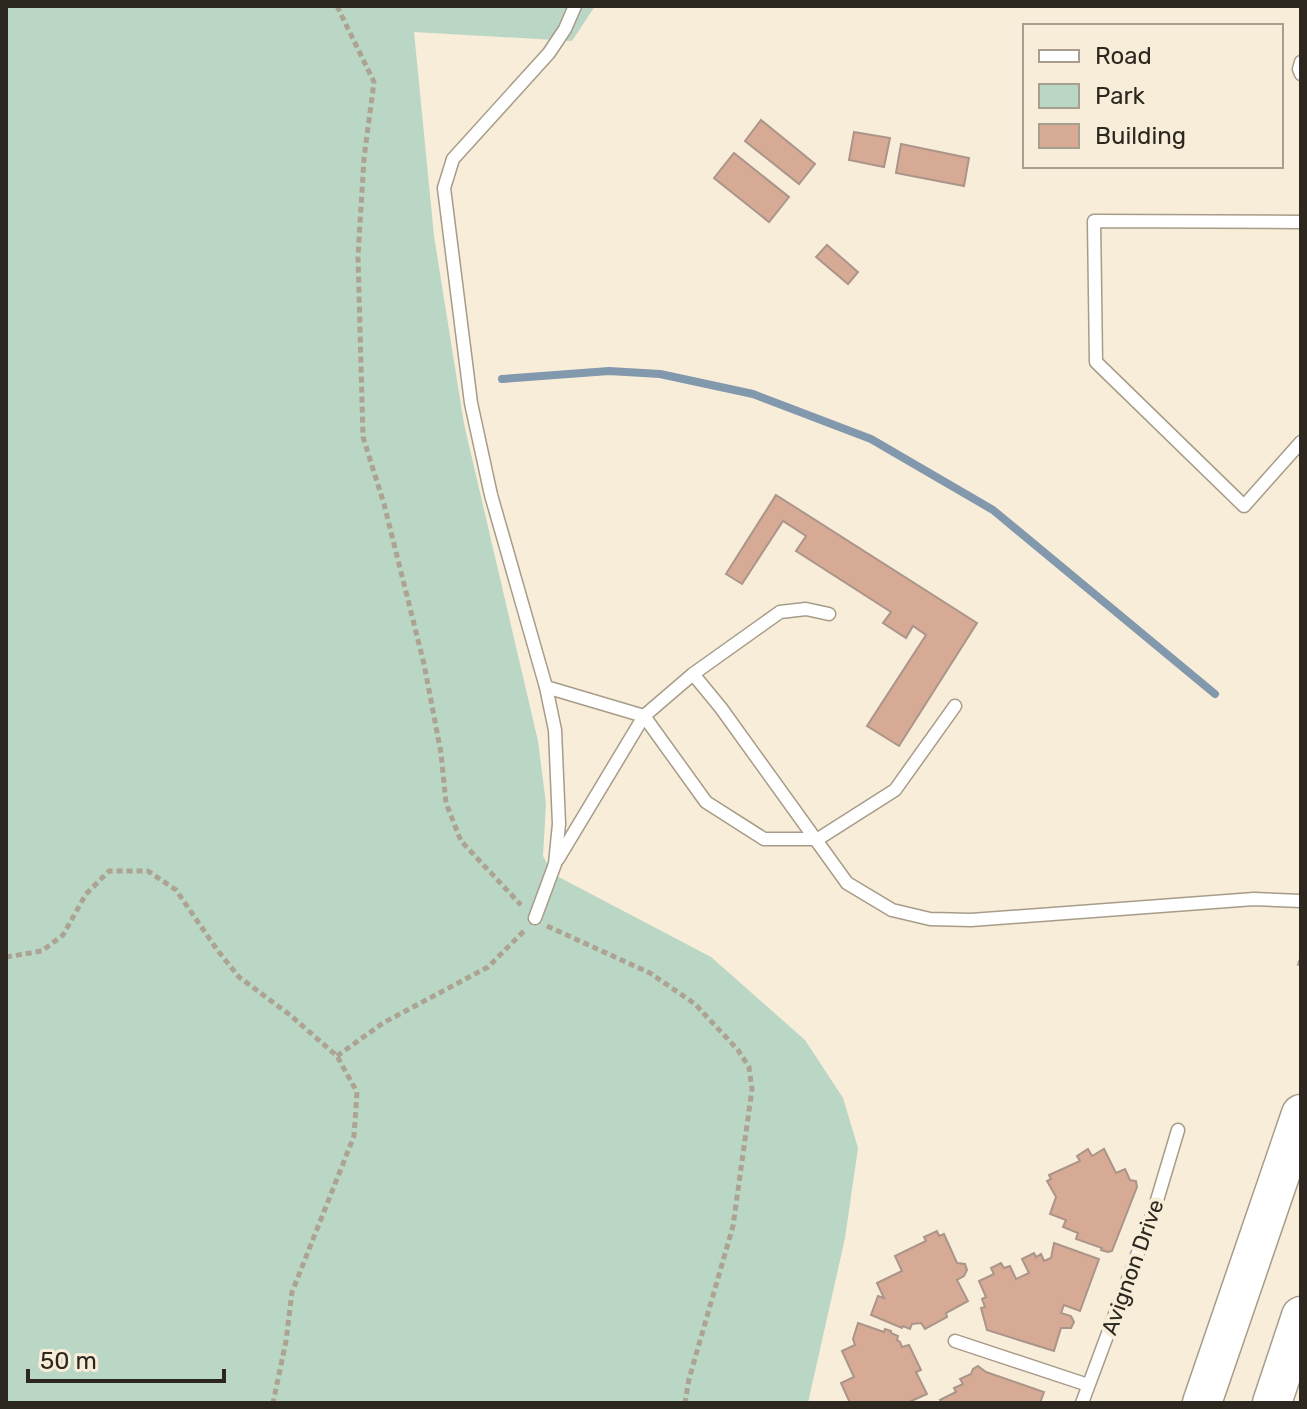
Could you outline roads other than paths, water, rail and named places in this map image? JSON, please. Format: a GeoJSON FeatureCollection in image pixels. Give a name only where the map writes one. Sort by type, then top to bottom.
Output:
{"type":"FeatureCollection","features":[{"type":"Feature","properties":{"kind":"main road"},"geometry":{"type":"LineString","coordinates":[[1202,1403],[1301,1114]]}},
{"type":"Feature","properties":{"kind":"main road"},"geometry":{"type":"LineString","coordinates":[[1272,1403],[1301,1316]]}},
{"type":"Feature","properties":{"kind":"lane"},"geometry":{"type":"LineString","coordinates":[[555,864],[559,824],[555,730],[546,687],[491,495],[471,403],[444,188],[453,159],[549,53],[575,6]]}},
{"type":"Feature","properties":{"kind":"lane"},"geometry":{"type":"LineString","coordinates":[[1301,62],[1301,74]]}},
{"type":"Feature","properties":{"kind":"lane"},"geometry":{"type":"LineString","coordinates":[[1301,222],[1094,221],[1096,362],[1244,506],[1301,442]]}},
{"type":"Feature","properties":{"kind":"lane"},"geometry":{"type":"LineString","coordinates":[[535,918],[555,864],[644,716],[693,674],[780,612],[806,609],[829,614]]}},
{"type":"Feature","properties":{"kind":"lane"},"geometry":{"type":"LineString","coordinates":[[693,674],[818,839],[847,883],[892,910],[930,919],[971,920],[1254,899],[1301,901]]}},
{"type":"Feature","properties":{"kind":"lane"},"geometry":{"type":"LineString","coordinates":[[546,687],[644,716],[706,802],[764,839],[818,839],[895,790],[955,706]]}},
{"type":"Feature","properties":{"kind":"lane","name":"Avignon Drive"},"geometry":{"type":"LineString","coordinates":[[1082,1403],[1155,1207],[1178,1130]]}},
{"type":"Feature","properties":{"kind":"lane"},"geometry":{"type":"LineString","coordinates":[[955,1341],[1088,1385]]}},
{"type":"Feature","properties":{"kind":"waterway"},"geometry":{"type":"LineString","coordinates":[[502,379],[609,371],[660,374],[753,394],[871,439],[993,510],[1215,694]]}}]}
